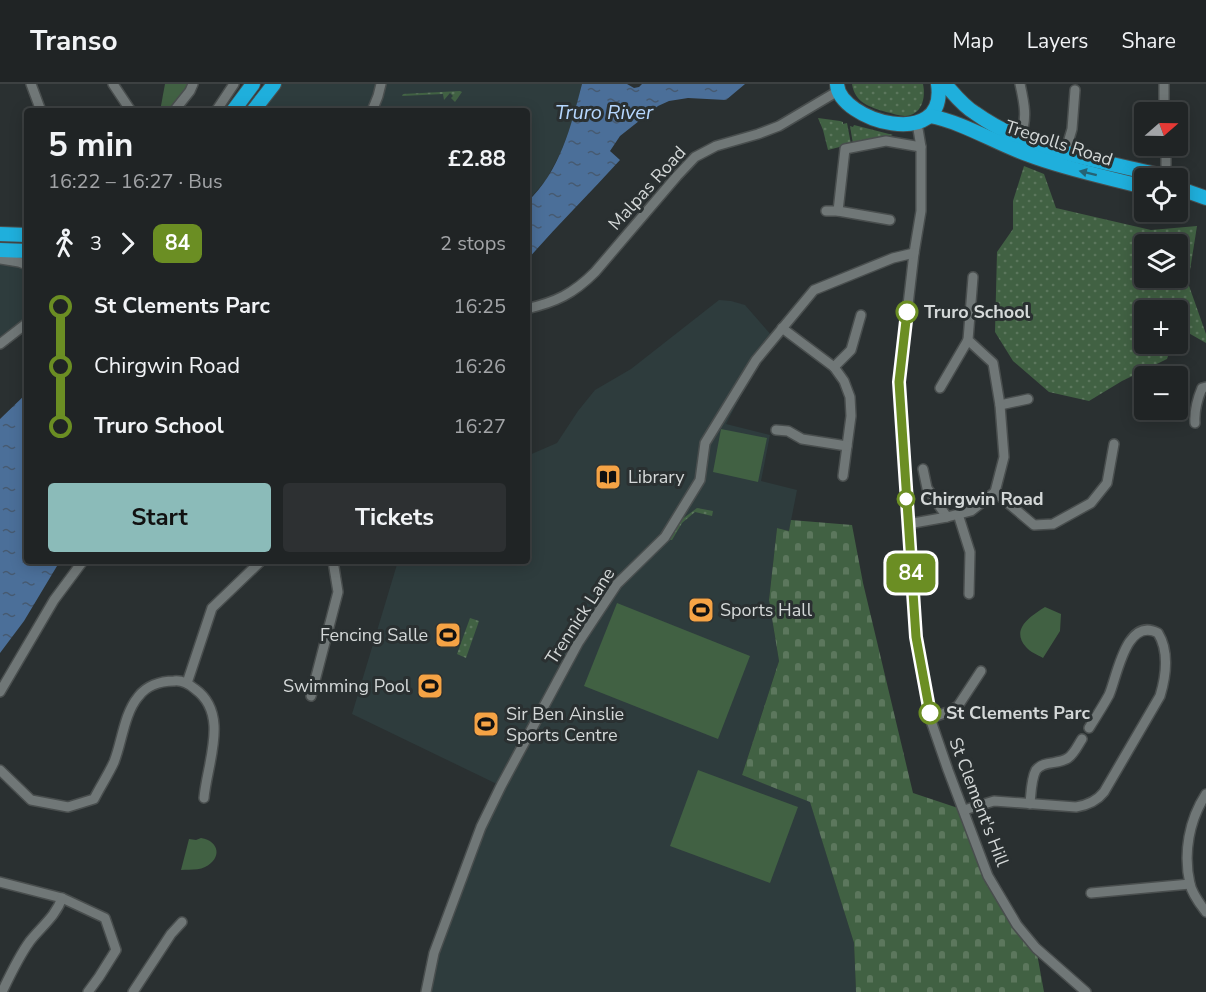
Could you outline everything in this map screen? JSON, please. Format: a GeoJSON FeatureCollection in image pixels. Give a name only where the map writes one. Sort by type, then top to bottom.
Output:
{"type":"FeatureCollection","features":[{"type":"Feature","properties":{"kind":"highway"},"geometry":{"type":"LineString","coordinates":[[235,108],[253,84]]}},
{"type":"Feature","properties":{"kind":"highway"},"geometry":{"type":"LineString","coordinates":[[255,108],[274,84]]}},
{"type":"Feature","properties":{"kind":"highway"},"geometry":{"type":"LineString","coordinates":[[924,119],[937,106],[938,84]]}},
{"type":"Feature","properties":{"kind":"highway","name":"Tregolls Road"},"geometry":{"type":"LineString","coordinates":[[945,84],[973,113],[1020,137],[1065,153],[1134,170]]}},
{"type":"Feature","properties":{"kind":"highway","name":"Tregolls Road"},"geometry":{"type":"LineString","coordinates":[[837,86],[844,100],[852,108],[879,120],[907,124],[924,119],[948,120],[1029,156],[1134,184]]}},
{"type":"Feature","properties":{"kind":"highway"},"geometry":{"type":"LineString","coordinates":[[1188,183],[1206,189]]}},
{"type":"Feature","properties":{"kind":"highway"},"geometry":{"type":"LineString","coordinates":[[1188,192],[1206,198]]}},
{"type":"Feature","properties":{"kind":"highway"},"geometry":{"type":"LineString","coordinates":[[1188,200],[1206,206]]}},
{"type":"Feature","properties":{"kind":"highway"},"geometry":{"type":"LineString","coordinates":[[0,234],[24,235]]}},
{"type":"Feature","properties":{"kind":"highway"},"geometry":{"type":"LineString","coordinates":[[0,250],[24,250]]}},
{"type":"Feature","properties":{"kind":"street"},"geometry":{"type":"LineString","coordinates":[[31,84],[40,108]]}},
{"type":"Feature","properties":{"kind":"street"},"geometry":{"type":"LineString","coordinates":[[113,84],[129,108]]}},
{"type":"Feature","properties":{"kind":"street"},"geometry":{"type":"LineString","coordinates":[[176,108],[194,84]]}},
{"type":"Feature","properties":{"kind":"street"},"geometry":{"type":"LineString","coordinates":[[218,108],[234,84]]}},
{"type":"Feature","properties":{"kind":"street"},"geometry":{"type":"LineString","coordinates":[[373,108],[381,84]]}},
{"type":"Feature","properties":{"kind":"street"},"geometry":{"type":"LineString","coordinates":[[1020,84],[1025,116],[1024,129],[1020,137]]}},
{"type":"Feature","properties":{"kind":"street"},"geometry":{"type":"LineString","coordinates":[[1164,84],[1164,102]]}},
{"type":"Feature","properties":{"kind":"street","name":"Malpas Road"},"geometry":{"type":"LineString","coordinates":[[530,308],[554,302],[572,293],[583,284],[695,157],[716,146],[779,126],[837,86]]}},
{"type":"Feature","properties":{"kind":"street"},"geometry":{"type":"LineString","coordinates":[[1065,153],[1072,131],[1076,90]]}},
{"type":"Feature","properties":{"kind":"street","name":"St Clement's Hill"},"geometry":{"type":"LineString","coordinates":[[924,119],[921,147],[921,211],[899,382],[916,637],[930,718],[988,876],[1017,925],[1036,948],[1086,992]]}},
{"type":"Feature","properties":{"kind":"street"},"geometry":{"type":"LineString","coordinates":[[838,212],[845,149],[886,141],[921,147]]}},
{"type":"Feature","properties":{"kind":"street"},"geometry":{"type":"LineString","coordinates":[[826,211],[890,220]]}},
{"type":"Feature","properties":{"kind":"street","name":"Trennick Lane"},"geometry":{"type":"LineString","coordinates":[[426,992],[434,953],[480,827],[578,643],[616,584],[656,546],[700,480],[705,443],[756,360],[810,293],[818,287],[900,256],[914,253]]}},
{"type":"Feature","properties":{"kind":"street"},"geometry":{"type":"LineString","coordinates":[[0,259],[24,264]]}},
{"type":"Feature","properties":{"kind":"street"},"geometry":{"type":"LineString","coordinates":[[940,388],[968,340],[973,277]]}},
{"type":"Feature","properties":{"kind":"street"},"geometry":{"type":"LineString","coordinates":[[834,367],[854,345],[861,315]]}},
{"type":"Feature","properties":{"kind":"street"},"geometry":{"type":"LineString","coordinates":[[0,344],[24,325]]}},
{"type":"Feature","properties":{"kind":"street"},"geometry":{"type":"LineString","coordinates":[[782,328],[834,367],[844,381],[850,397],[851,416],[843,476]]}},
{"type":"Feature","properties":{"kind":"street"},"geometry":{"type":"LineString","coordinates":[[908,524],[971,511],[995,492],[1004,457],[1000,405],[993,363],[968,340]]}},
{"type":"Feature","properties":{"kind":"street"},"geometry":{"type":"LineString","coordinates":[[1195,423],[1196,404],[1202,388],[1206,387]]}},
{"type":"Feature","properties":{"kind":"street"},"geometry":{"type":"LineString","coordinates":[[1000,405],[1028,399]]}},
{"type":"Feature","properties":{"kind":"street"},"geometry":{"type":"LineString","coordinates":[[781,441],[779,430],[788,431],[802,439],[847,446]]}},
{"type":"Feature","properties":{"kind":"street"},"geometry":{"type":"LineString","coordinates":[[995,492],[1034,525],[1053,524],[1091,503],[1107,483],[1114,444]]}},
{"type":"Feature","properties":{"kind":"street"},"geometry":{"type":"LineString","coordinates":[[923,469],[927,488],[947,517]]}},
{"type":"Feature","properties":{"kind":"street"},"geometry":{"type":"LineString","coordinates":[[958,514],[970,552],[969,594]]}},
{"type":"Feature","properties":{"kind":"street"},"geometry":{"type":"LineString","coordinates":[[0,692],[54,600],[80,564]]}},
{"type":"Feature","properties":{"kind":"street"},"geometry":{"type":"LineString","coordinates":[[187,683],[212,608],[258,564]]}},
{"type":"Feature","properties":{"kind":"street"},"geometry":{"type":"LineString","coordinates":[[311,696],[338,592],[333,564]]}},
{"type":"Feature","properties":{"kind":"street"},"geometry":{"type":"LineString","coordinates":[[964,810],[994,801],[1076,807],[1095,801],[1104,792],[1160,696],[1165,660],[1158,633],[1146,630],[1131,641],[1124,650],[1110,693],[1089,728]]}},
{"type":"Feature","properties":{"kind":"street"},"geometry":{"type":"LineString","coordinates":[[930,718],[958,706],[981,671]]}},
{"type":"Feature","properties":{"kind":"street"},"geometry":{"type":"LineString","coordinates":[[0,770],[31,800],[68,807],[94,799],[114,763],[132,705],[139,695],[148,687],[158,683],[178,680],[187,683],[202,694],[214,723],[214,739],[205,781],[204,798]]}},
{"type":"Feature","properties":{"kind":"street"},"geometry":{"type":"LineString","coordinates":[[1029,804],[1034,775],[1038,768],[1069,758],[1082,739]]}},
{"type":"Feature","properties":{"kind":"street"},"geometry":{"type":"LineString","coordinates":[[1206,794],[1195,813],[1189,833],[1188,854],[1190,884],[1206,912]]}},
{"type":"Feature","properties":{"kind":"street"},"geometry":{"type":"LineString","coordinates":[[0,882],[62,898],[105,918],[116,950],[88,992]]}},
{"type":"Feature","properties":{"kind":"street"},"geometry":{"type":"LineString","coordinates":[[1091,893],[1190,884]]}},
{"type":"Feature","properties":{"kind":"street"},"geometry":{"type":"LineString","coordinates":[[2,992],[25,949],[58,908],[62,898]]}},
{"type":"Feature","properties":{"kind":"street"},"geometry":{"type":"LineString","coordinates":[[133,992],[171,934],[182,922]]}},
{"type":"Feature","properties":{"kind":"shaded area"},"geometry":{"type":"Polygon","coordinates":[[[274,84],[582,84],[574,117],[561,152],[546,180],[530,199],[530,108],[255,108],[274,84]]]}},
{"type":"Feature","properties":{"kind":"shaded area"},"geometry":{"type":"Polygon","coordinates":[[[0,249],[24,251],[24,319],[0,342],[0,249]]]}},
{"type":"Feature","properties":{"kind":"shaded area"},"geometry":{"type":"Polygon","coordinates":[[[719,300],[745,305],[772,336],[726,424],[770,435],[761,481],[797,490],[789,531],[777,528],[769,600],[779,661],[742,775],[810,801],[854,943],[856,992],[426,992],[434,953],[501,786],[352,714],[397,564],[530,564],[530,455],[557,443],[595,390],[631,369],[719,300]]]}},
{"type":"Feature","properties":{"kind":"green space"},"geometry":{"type":"Polygon","coordinates":[[[165,84],[190,84],[172,108],[161,108],[165,84]]]}},
{"type":"Feature","properties":{"kind":"green space"},"geometry":{"type":"Polygon","coordinates":[[[852,84],[923,84],[922,105],[915,113],[905,116],[874,108],[856,96],[852,84]]]}},
{"type":"Feature","properties":{"kind":"green space"},"geometry":{"type":"Polygon","coordinates":[[[462,92],[455,102],[450,93],[444,100],[443,94],[402,96],[403,94],[462,92]]]}},
{"type":"Feature","properties":{"kind":"green space"},"geometry":{"type":"Polygon","coordinates":[[[818,118],[847,123],[851,144],[828,150],[818,118]]]}},
{"type":"Feature","properties":{"kind":"green space"},"geometry":{"type":"Polygon","coordinates":[[[850,126],[893,135],[853,144],[850,126]]]}},
{"type":"Feature","properties":{"kind":"green space"},"geometry":{"type":"Polygon","coordinates":[[[1024,166],[1044,174],[1056,208],[1151,230],[1197,226],[1188,283],[1206,334],[1206,343],[1188,333],[1188,300],[1134,300],[1134,354],[1169,354],[1167,359],[1153,366],[1134,366],[1134,375],[1089,401],[1049,392],[1013,361],[995,332],[997,252],[1013,229],[1013,201],[1024,166]]]}},
{"type":"Feature","properties":{"kind":"green space"},"geometry":{"type":"Polygon","coordinates":[[[721,429],[767,438],[758,482],[713,472],[721,429]]]}},
{"type":"Feature","properties":{"kind":"green space"},"geometry":{"type":"Polygon","coordinates":[[[697,508],[713,511],[712,516],[695,512],[682,523],[672,540],[669,540],[668,538],[681,520],[697,508]]]}},
{"type":"Feature","properties":{"kind":"green space"},"geometry":{"type":"Polygon","coordinates":[[[791,520],[852,525],[863,583],[913,793],[964,810],[988,876],[1036,948],[1044,992],[856,992],[854,943],[810,802],[742,775],[779,661],[769,600],[777,528],[789,531],[791,520]]]}},
{"type":"Feature","properties":{"kind":"green space"},"geometry":{"type":"Polygon","coordinates":[[[617,603],[750,656],[718,739],[584,686],[617,603]]]}},
{"type":"Feature","properties":{"kind":"green space"},"geometry":{"type":"Polygon","coordinates":[[[1045,607],[1061,614],[1060,631],[1043,658],[1028,649],[1020,634],[1024,624],[1045,607]]]}},
{"type":"Feature","properties":{"kind":"green space"},"geometry":{"type":"Polygon","coordinates":[[[470,618],[479,621],[466,658],[457,654],[470,618]]]}},
{"type":"Feature","properties":{"kind":"green space"},"geometry":{"type":"Polygon","coordinates":[[[698,770],[798,807],[770,883],[670,846],[698,770]]]}},
{"type":"Feature","properties":{"kind":"green space"},"geometry":{"type":"Polygon","coordinates":[[[201,838],[215,846],[214,860],[202,868],[181,870],[189,839],[201,838]]]}},
{"type":"Feature","properties":{"kind":"water","name":"Truro River"},"geometry":{"type":"Polygon","coordinates":[[[582,84],[627,84],[634,88],[642,84],[745,84],[726,100],[688,98],[669,101],[658,106],[620,136],[610,151],[620,160],[530,257],[530,199],[556,163],[582,84]]]}},
{"type":"Feature","properties":{"kind":"water"},"geometry":{"type":"Polygon","coordinates":[[[24,396],[24,564],[58,564],[24,621],[0,653],[0,419],[24,396]]]}},
{"type":"Feature","properties":{"kind":"bus line","name":"84"},"geometry":{"type":"LineString","coordinates":[[907,312],[899,382],[916,637],[930,713]]}},
{"type":"Feature","properties":{"kind":"place","name":"Truro School"},"geometry":{"type":"Point","coordinates":[907,312]}},
{"type":"Feature","properties":{"kind":"place","name":"Library"},"geometry":{"type":"Point","coordinates":[608,477]}},
{"type":"Feature","properties":{"kind":"place","name":"Chirgwin Road"},"geometry":{"type":"Point","coordinates":[906,499]}},
{"type":"Feature","properties":{"kind":"place","name":"Sports Hall"},"geometry":{"type":"Point","coordinates":[701,610]}},
{"type":"Feature","properties":{"kind":"place","name":"Fencing Salle"},"geometry":{"type":"Point","coordinates":[448,635]}},
{"type":"Feature","properties":{"kind":"place","name":"Swimming Pool"},"geometry":{"type":"Point","coordinates":[430,686]}},
{"type":"Feature","properties":{"kind":"place","name":"St Clements Parc"},"geometry":{"type":"Point","coordinates":[930,713]}},
{"type":"Feature","properties":{"kind":"place","name":"Sir Ben Ainslie Sports Centre"},"geometry":{"type":"Point","coordinates":[486,724]}}]}
